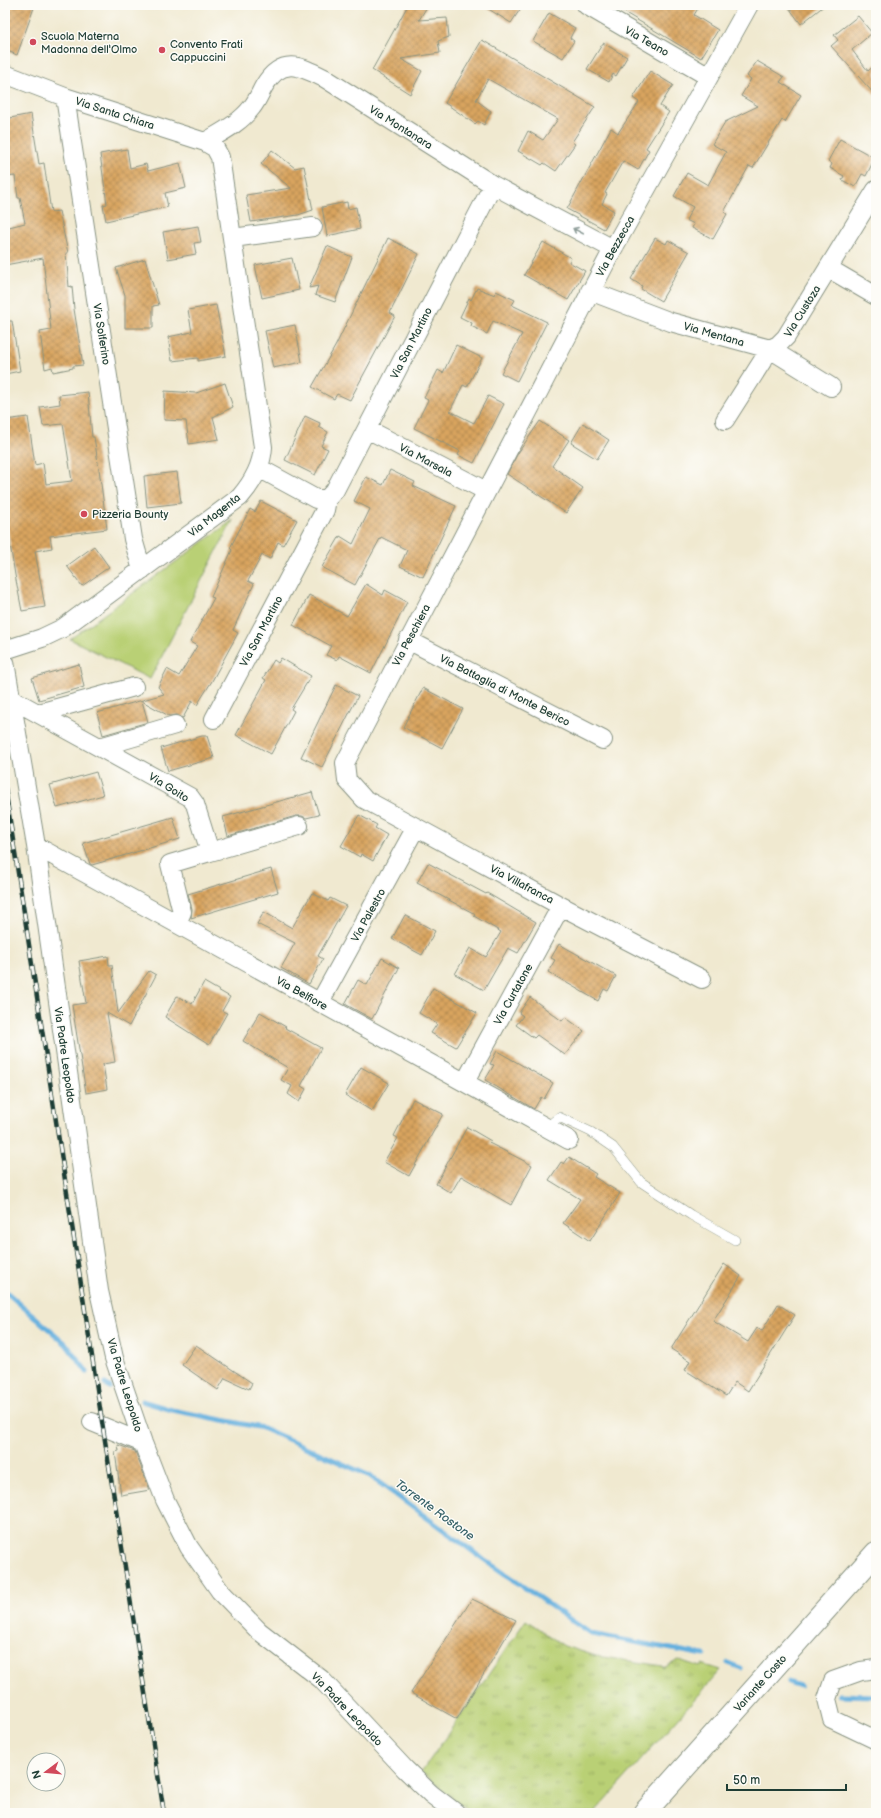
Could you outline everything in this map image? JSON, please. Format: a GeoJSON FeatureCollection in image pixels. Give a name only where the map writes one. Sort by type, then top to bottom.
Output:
{"type":"FeatureCollection","features":[{"type":"Feature","properties":{"kind":"highway","name":"Variante Costo"},"geometry":{"type":"LineString","coordinates":[[644,1813],[876,1553]]}},
{"type":"Feature","properties":{"kind":"street","name":"Via Teano"},"geometry":{"type":"LineString","coordinates":[[586,5],[709,77]]}},
{"type":"Feature","properties":{"kind":"street","name":"Via Bezzecca"},"geometry":{"type":"LineString","coordinates":[[486,491],[612,249],[749,5]]}},
{"type":"Feature","properties":{"kind":"street","name":"Via Montanara"},"geometry":{"type":"LineString","coordinates":[[205,142],[238,122],[252,107],[273,73],[281,68],[292,66],[305,68],[326,79],[493,185],[612,249]]}},
{"type":"Feature","properties":{"kind":"street","name":"Via Santa Chiara"},"geometry":{"type":"LineString","coordinates":[[5,74],[65,97],[205,142],[215,148],[220,157]]}},
{"type":"Feature","properties":{"kind":"street","name":"Via Solferino"},"geometry":{"type":"LineString","coordinates":[[65,97],[133,539],[142,570]]}},
{"type":"Feature","properties":{"kind":"street","name":"Via Magenta"},"geometry":{"type":"LineString","coordinates":[[5,650],[42,638],[63,628],[240,497],[249,486],[259,468],[263,447],[220,157]]}},
{"type":"Feature","properties":{"kind":"street","name":"Via San Martino"},"geometry":{"type":"LineString","coordinates":[[214,719],[325,510],[327,499],[335,490],[493,185]]}},
{"type":"Feature","properties":{"kind":"street","name":"Via Custoza"},"geometry":{"type":"LineString","coordinates":[[770,349],[778,345],[786,337],[876,190]]}},
{"type":"Feature","properties":{"kind":"street"},"geometry":{"type":"LineString","coordinates":[[233,238],[313,227]]}},
{"type":"Feature","properties":{"kind":"street"},"geometry":{"type":"LineString","coordinates":[[828,268],[876,296]]}},
{"type":"Feature","properties":{"kind":"street","name":"Via Mentana"},"geometry":{"type":"LineString","coordinates":[[590,291],[671,322],[770,349],[831,387]]}},
{"type":"Feature","properties":{"kind":"street"},"geometry":{"type":"LineString","coordinates":[[725,420],[770,349]]}},
{"type":"Feature","properties":{"kind":"street","name":"Via Marsala"},"geometry":{"type":"LineString","coordinates":[[367,429],[486,491]]}},
{"type":"Feature","properties":{"kind":"street"},"geometry":{"type":"LineString","coordinates":[[259,468],[316,499],[327,499]]}},
{"type":"Feature","properties":{"kind":"street","name":"Via Peschiera"},"geometry":{"type":"LineString","coordinates":[[347,780],[345,763],[486,491]]}},
{"type":"Feature","properties":{"kind":"street","name":"Via Battaglia di Monte Berico"},"geometry":{"type":"LineString","coordinates":[[408,640],[603,740]]}},
{"type":"Feature","properties":{"kind":"street","name":"Via Padre Leopoldo"},"geometry":{"type":"LineString","coordinates":[[5,662],[36,846],[100,1291],[114,1358],[143,1443],[168,1506],[189,1547],[220,1591],[259,1631],[321,1679],[405,1769],[431,1794],[456,1813]]}},
{"type":"Feature","properties":{"kind":"street"},"geometry":{"type":"LineString","coordinates":[[39,713],[134,687]]}},
{"type":"Feature","properties":{"kind":"street","name":"Via Goito"},"geometry":{"type":"LineString","coordinates":[[10,698],[190,797],[195,804],[210,852]]}},
{"type":"Feature","properties":{"kind":"street"},"geometry":{"type":"LineString","coordinates":[[100,747],[174,725]]}},
{"type":"Feature","properties":{"kind":"street","name":"Via Villafranca"},"geometry":{"type":"LineString","coordinates":[[347,780],[364,799],[562,906],[702,979]]}},
{"type":"Feature","properties":{"kind":"street"},"geometry":{"type":"LineString","coordinates":[[177,923],[182,912],[170,864],[299,826]]}},
{"type":"Feature","properties":{"kind":"street","name":"Via Palestro"},"geometry":{"type":"LineString","coordinates":[[320,1002],[416,827]]}},
{"type":"Feature","properties":{"kind":"street","name":"Via Belfiore"},"geometry":{"type":"LineString","coordinates":[[36,846],[569,1140]]}},
{"type":"Feature","properties":{"kind":"street","name":"Via Curtatone"},"geometry":{"type":"LineString","coordinates":[[465,1082],[562,906]]}},
{"type":"Feature","properties":{"kind":"street","name":"Via Padre Leopoldo"},"geometry":{"type":"LineString","coordinates":[[92,1422],[143,1443]]}},
{"type":"Feature","properties":{"kind":"street"},"geometry":{"type":"LineString","coordinates":[[876,1669],[861,1671],[833,1681],[827,1699],[832,1719],[876,1740]]}},
{"type":"Feature","properties":{"kind":"lane"},"geometry":{"type":"LineString","coordinates":[[547,1127],[559,1117],[591,1132],[613,1147],[641,1182],[691,1215],[735,1240]]}},
{"type":"Feature","properties":{"kind":"green space"},"geometry":{"type":"Polygon","coordinates":[[[233,520],[150,679],[70,639],[233,520]]]}},
{"type":"Feature","properties":{"kind":"green space"},"geometry":{"type":"Polygon","coordinates":[[[526,1620],[564,1646],[596,1656],[663,1666],[663,1668],[679,1660],[700,1667],[702,1664],[721,1670],[594,1813],[471,1813],[421,1773],[526,1620]]]}},
{"type":"Feature","properties":{"kind":"building"},"geometry":{"type":"Polygon","coordinates":[[[5,5],[35,5],[17,55],[5,50],[5,5]]]}},
{"type":"Feature","properties":{"kind":"building"},"geometry":{"type":"Polygon","coordinates":[[[408,5],[428,5],[419,20],[447,18],[449,37],[438,41],[440,53],[401,59],[422,71],[410,94],[372,70],[408,5]]]}},
{"type":"Feature","properties":{"kind":"building"},"geometry":{"type":"Polygon","coordinates":[[[482,5],[523,5],[511,23],[482,5]]]}},
{"type":"Feature","properties":{"kind":"building"},"geometry":{"type":"Polygon","coordinates":[[[612,5],[700,5],[694,15],[718,30],[701,58],[612,5]]]}},
{"type":"Feature","properties":{"kind":"building"},"geometry":{"type":"Polygon","coordinates":[[[787,5],[825,5],[801,24],[787,5]]]}},
{"type":"Feature","properties":{"kind":"building"},"geometry":{"type":"Polygon","coordinates":[[[549,13],[575,28],[570,38],[574,41],[563,58],[533,41],[549,13]]]}},
{"type":"Feature","properties":{"kind":"building"},"geometry":{"type":"Polygon","coordinates":[[[858,16],[872,33],[852,50],[868,71],[876,64],[876,96],[831,46],[838,40],[834,35],[858,16]]]}},
{"type":"Feature","properties":{"kind":"building"},"geometry":{"type":"Polygon","coordinates":[[[482,40],[595,107],[572,142],[575,144],[556,171],[544,163],[542,165],[518,151],[528,131],[543,140],[558,119],[488,79],[476,100],[491,111],[484,125],[478,121],[475,124],[445,103],[482,40]]]}},
{"type":"Feature","properties":{"kind":"building"},"geometry":{"type":"Polygon","coordinates":[[[603,43],[627,57],[616,76],[613,74],[609,82],[587,69],[603,43]]]}},
{"type":"Feature","properties":{"kind":"building"},"geometry":{"type":"Polygon","coordinates":[[[757,61],[784,77],[780,82],[801,95],[785,122],[782,120],[753,168],[749,166],[724,212],[727,214],[713,239],[692,228],[694,224],[686,220],[693,207],[674,196],[687,173],[708,185],[726,152],[712,144],[725,122],[758,106],[741,96],[751,79],[747,76],[757,61]]]}},
{"type":"Feature","properties":{"kind":"building"},"geometry":{"type":"Polygon","coordinates":[[[650,71],[673,85],[660,106],[669,112],[646,148],[649,150],[638,170],[623,161],[605,193],[607,194],[602,204],[614,211],[604,229],[567,209],[611,128],[618,133],[639,102],[633,98],[650,71]]]}},
{"type":"Feature","properties":{"kind":"building"},"geometry":{"type":"Polygon","coordinates":[[[31,114],[39,164],[44,163],[51,212],[59,211],[68,253],[66,253],[69,287],[72,286],[83,365],[73,366],[73,368],[53,372],[52,367],[45,369],[40,332],[51,330],[43,258],[5,265],[5,228],[25,223],[20,198],[18,198],[15,176],[5,177],[5,157],[8,156],[5,136],[5,119],[31,114]]]}},
{"type":"Feature","properties":{"kind":"building"},"geometry":{"type":"Polygon","coordinates":[[[840,139],[875,158],[866,176],[862,174],[855,187],[842,180],[844,176],[830,168],[832,164],[828,161],[840,139]]]}},
{"type":"Feature","properties":{"kind":"building"},"geometry":{"type":"Polygon","coordinates":[[[127,149],[130,168],[146,164],[148,171],[180,163],[186,188],[165,193],[168,207],[106,221],[103,205],[107,204],[100,154],[127,149]]]}},
{"type":"Feature","properties":{"kind":"building"},"geometry":{"type":"Polygon","coordinates":[[[272,150],[295,168],[304,166],[313,210],[298,215],[251,222],[246,195],[291,188],[261,164],[272,150]]]}},
{"type":"Feature","properties":{"kind":"building"},"geometry":{"type":"Polygon","coordinates":[[[347,202],[348,209],[356,207],[360,229],[327,236],[322,207],[347,202]]]}},
{"type":"Feature","properties":{"kind":"building"},"geometry":{"type":"Polygon","coordinates":[[[198,226],[201,242],[194,243],[196,254],[168,259],[163,232],[198,226]]]}},
{"type":"Feature","properties":{"kind":"building"},"geometry":{"type":"Polygon","coordinates":[[[388,238],[419,254],[390,313],[395,316],[350,400],[337,394],[334,399],[312,387],[336,345],[388,238]]]}},
{"type":"Feature","properties":{"kind":"building"},"geometry":{"type":"Polygon","coordinates":[[[655,238],[666,244],[668,240],[689,252],[661,301],[641,289],[642,286],[631,279],[655,238]]]}},
{"type":"Feature","properties":{"kind":"building"},"geometry":{"type":"Polygon","coordinates":[[[543,242],[571,258],[569,262],[585,271],[568,300],[524,275],[543,242]]]}},
{"type":"Feature","properties":{"kind":"building"},"geometry":{"type":"Polygon","coordinates":[[[327,246],[352,257],[335,302],[315,295],[318,286],[309,288],[327,246]]]}},
{"type":"Feature","properties":{"kind":"building"},"geometry":{"type":"Polygon","coordinates":[[[292,258],[299,290],[262,298],[255,265],[292,258]]]}},
{"type":"Feature","properties":{"kind":"building"},"geometry":{"type":"Polygon","coordinates":[[[145,259],[159,305],[153,306],[153,328],[125,328],[125,295],[116,268],[145,259]]]}},
{"type":"Feature","properties":{"kind":"building"},"geometry":{"type":"Polygon","coordinates":[[[477,288],[495,295],[496,291],[515,300],[512,305],[547,322],[517,381],[501,373],[522,334],[493,321],[487,334],[471,326],[472,323],[460,317],[469,298],[471,300],[477,288]]]}},
{"type":"Feature","properties":{"kind":"building"},"geometry":{"type":"Polygon","coordinates":[[[216,305],[226,356],[198,361],[198,358],[172,361],[168,337],[192,332],[188,310],[216,305]]]}},
{"type":"Feature","properties":{"kind":"building"},"geometry":{"type":"Polygon","coordinates":[[[5,321],[12,321],[20,371],[5,374],[5,321]]]}},
{"type":"Feature","properties":{"kind":"building"},"geometry":{"type":"Polygon","coordinates":[[[295,325],[302,362],[273,368],[265,331],[295,325]]]}},
{"type":"Feature","properties":{"kind":"building"},"geometry":{"type":"Polygon","coordinates":[[[456,345],[482,358],[467,387],[463,385],[450,411],[474,423],[488,396],[504,404],[474,463],[458,455],[460,451],[414,428],[428,400],[424,398],[438,370],[443,373],[456,345]]]}},
{"type":"Feature","properties":{"kind":"building"},"geometry":{"type":"Polygon","coordinates":[[[225,383],[233,407],[213,417],[219,439],[189,444],[186,421],[164,420],[165,391],[196,393],[225,383]]]}},
{"type":"Feature","properties":{"kind":"building"},"geometry":{"type":"Polygon","coordinates":[[[88,392],[92,437],[94,437],[107,529],[50,536],[52,548],[35,551],[45,607],[22,611],[5,513],[5,420],[28,417],[35,465],[43,463],[46,484],[72,481],[63,424],[43,426],[40,407],[60,404],[59,395],[88,392]]]}},
{"type":"Feature","properties":{"kind":"building"},"geometry":{"type":"Polygon","coordinates":[[[305,416],[320,423],[319,427],[328,432],[321,446],[328,449],[315,475],[285,460],[305,416]]]}},
{"type":"Feature","properties":{"kind":"building"},"geometry":{"type":"Polygon","coordinates":[[[540,421],[569,440],[552,466],[583,488],[566,513],[507,474],[518,453],[540,421]]]}},
{"type":"Feature","properties":{"kind":"building"},"geometry":{"type":"Polygon","coordinates":[[[583,423],[609,440],[597,459],[571,443],[583,423]]]}},
{"type":"Feature","properties":{"kind":"building"},"geometry":{"type":"Polygon","coordinates":[[[390,470],[415,482],[413,486],[456,506],[423,577],[400,566],[407,550],[381,537],[355,585],[322,567],[340,536],[353,544],[370,509],[354,501],[366,477],[383,485],[390,470]]]}},
{"type":"Feature","properties":{"kind":"building"},"geometry":{"type":"Polygon","coordinates":[[[177,472],[181,503],[147,507],[144,476],[177,472]]]}},
{"type":"Feature","properties":{"kind":"building"},"geometry":{"type":"Polygon","coordinates":[[[261,501],[297,520],[283,545],[278,542],[270,559],[262,555],[248,581],[254,584],[233,630],[238,633],[197,705],[192,701],[183,718],[177,715],[169,716],[142,701],[148,722],[103,735],[97,713],[164,694],[158,687],[167,669],[179,676],[197,646],[190,642],[214,598],[211,597],[232,550],[230,548],[250,509],[255,512],[261,501]]]}},
{"type":"Feature","properties":{"kind":"building"},"geometry":{"type":"Polygon","coordinates":[[[94,546],[109,567],[82,586],[67,566],[94,546]]]}},
{"type":"Feature","properties":{"kind":"building"},"geometry":{"type":"Polygon","coordinates":[[[366,584],[383,595],[385,590],[407,602],[371,673],[339,656],[337,660],[326,655],[331,646],[293,625],[309,595],[347,616],[366,584]]]}},
{"type":"Feature","properties":{"kind":"building"},"geometry":{"type":"Polygon","coordinates":[[[281,658],[311,676],[291,709],[294,711],[271,754],[236,735],[266,680],[263,678],[274,660],[278,663],[281,658]]]}},
{"type":"Feature","properties":{"kind":"building"},"geometry":{"type":"Polygon","coordinates":[[[79,664],[84,687],[39,700],[32,678],[79,664]]]}},
{"type":"Feature","properties":{"kind":"building"},"geometry":{"type":"Polygon","coordinates":[[[336,685],[358,696],[322,767],[301,757],[336,685]]]}},
{"type":"Feature","properties":{"kind":"building"},"geometry":{"type":"Polygon","coordinates":[[[423,688],[463,709],[442,748],[403,727],[423,688]]]}},
{"type":"Feature","properties":{"kind":"building"},"geometry":{"type":"Polygon","coordinates":[[[202,736],[207,736],[214,758],[168,771],[161,748],[202,736]]]}},
{"type":"Feature","properties":{"kind":"building"},"geometry":{"type":"Polygon","coordinates":[[[96,772],[103,795],[57,808],[50,785],[96,772]]]}},
{"type":"Feature","properties":{"kind":"building"},"geometry":{"type":"Polygon","coordinates":[[[312,792],[319,815],[306,818],[296,816],[228,836],[223,817],[312,792]]]}},
{"type":"Feature","properties":{"kind":"building"},"geometry":{"type":"Polygon","coordinates":[[[359,815],[377,825],[375,828],[387,835],[373,861],[361,854],[360,857],[341,846],[359,815]]]}},
{"type":"Feature","properties":{"kind":"building"},"geometry":{"type":"Polygon","coordinates":[[[173,817],[180,839],[92,865],[90,864],[83,843],[173,817]]]}},
{"type":"Feature","properties":{"kind":"building"},"geometry":{"type":"Polygon","coordinates":[[[428,863],[486,894],[487,893],[536,922],[518,953],[508,948],[484,990],[455,974],[470,948],[486,957],[501,932],[474,916],[475,914],[417,883],[428,863]]]}},
{"type":"Feature","properties":{"kind":"building"},"geometry":{"type":"Polygon","coordinates":[[[271,869],[278,892],[191,918],[192,909],[188,894],[271,869]]]}},
{"type":"Feature","properties":{"kind":"building"},"geometry":{"type":"Polygon","coordinates":[[[312,893],[328,901],[330,898],[346,906],[318,956],[323,959],[309,984],[281,968],[295,943],[257,924],[264,912],[292,928],[312,893]]]}},
{"type":"Feature","properties":{"kind":"building"},"geometry":{"type":"Polygon","coordinates":[[[405,915],[435,931],[422,955],[392,939],[405,915]]]}},
{"type":"Feature","properties":{"kind":"building"},"geometry":{"type":"Polygon","coordinates":[[[559,944],[616,976],[608,991],[604,989],[598,1001],[548,972],[555,960],[551,958],[559,944]]]}},
{"type":"Feature","properties":{"kind":"building"},"geometry":{"type":"Polygon","coordinates":[[[108,956],[109,965],[112,965],[118,1013],[149,971],[156,975],[129,1026],[107,1013],[115,1062],[103,1064],[107,1089],[86,1093],[72,1005],[86,1003],[79,961],[108,956]]]}},
{"type":"Feature","properties":{"kind":"building"},"geometry":{"type":"Polygon","coordinates":[[[382,958],[399,968],[372,1019],[345,1004],[358,980],[367,985],[382,958]]]}},
{"type":"Feature","properties":{"kind":"building"},"geometry":{"type":"Polygon","coordinates":[[[204,982],[230,997],[222,1011],[227,1013],[209,1045],[165,1017],[177,996],[192,1004],[204,982]]]}},
{"type":"Feature","properties":{"kind":"building"},"geometry":{"type":"Polygon","coordinates":[[[433,988],[477,1013],[456,1047],[431,1033],[437,1024],[419,1013],[433,988]]]}},
{"type":"Feature","properties":{"kind":"building"},"geometry":{"type":"Polygon","coordinates":[[[530,997],[562,1021],[565,1017],[584,1031],[565,1055],[537,1035],[534,1038],[516,1025],[523,1016],[519,1013],[530,997]]]}},
{"type":"Feature","properties":{"kind":"building"},"geometry":{"type":"Polygon","coordinates":[[[260,1012],[321,1048],[301,1086],[306,1089],[299,1102],[288,1094],[292,1086],[281,1080],[288,1068],[243,1041],[260,1012]]]}},
{"type":"Feature","properties":{"kind":"building"},"geometry":{"type":"Polygon","coordinates":[[[497,1051],[553,1083],[544,1099],[541,1097],[534,1109],[485,1080],[494,1065],[490,1064],[497,1051]]]}},
{"type":"Feature","properties":{"kind":"building"},"geometry":{"type":"Polygon","coordinates":[[[361,1067],[389,1083],[372,1111],[345,1095],[361,1067]]]}},
{"type":"Feature","properties":{"kind":"building"},"geometry":{"type":"Polygon","coordinates":[[[413,1099],[443,1114],[409,1176],[384,1162],[398,1138],[394,1136],[413,1099]]]}},
{"type":"Feature","properties":{"kind":"building"},"geometry":{"type":"Polygon","coordinates":[[[467,1127],[491,1141],[489,1143],[532,1165],[511,1205],[461,1176],[451,1193],[436,1184],[467,1127]]]}},
{"type":"Feature","properties":{"kind":"building"},"geometry":{"type":"Polygon","coordinates":[[[569,1157],[596,1174],[594,1177],[620,1193],[590,1241],[563,1223],[580,1199],[549,1180],[561,1162],[564,1164],[569,1157]]]}},
{"type":"Feature","properties":{"kind":"building"},"geometry":{"type":"Polygon","coordinates":[[[724,1264],[741,1276],[713,1321],[748,1342],[757,1328],[762,1331],[778,1304],[795,1315],[748,1391],[735,1382],[726,1396],[685,1370],[690,1361],[671,1349],[724,1264]]]}},
{"type":"Feature","properties":{"kind":"building"},"geometry":{"type":"Polygon","coordinates":[[[196,1345],[252,1383],[249,1389],[225,1378],[218,1390],[182,1365],[196,1345]]]}},
{"type":"Feature","properties":{"kind":"building"},"geometry":{"type":"Polygon","coordinates":[[[118,1445],[135,1451],[150,1490],[121,1495],[115,1452],[119,1451],[118,1445]]]}},
{"type":"Feature","properties":{"kind":"building"},"geometry":{"type":"Polygon","coordinates":[[[472,1599],[516,1620],[457,1719],[411,1693],[472,1599]]]}},
{"type":"Feature","properties":{"kind":"waterway","name":"Torrente Rostone"},"geometry":{"type":"LineString","coordinates":[[5,1291],[66,1344],[87,1372]]}},
{"type":"Feature","properties":{"kind":"waterway","name":"Torrente Rostone"},"geometry":{"type":"LineString","coordinates":[[105,1384],[110,1387]]}},
{"type":"Feature","properties":{"kind":"waterway","name":"Torrente Rostone"},"geometry":{"type":"LineString","coordinates":[[142,1401],[172,1410],[263,1428],[370,1476],[475,1553],[591,1634],[704,1655]]}},
{"type":"Feature","properties":{"kind":"waterway","name":"Torrente Rostone"},"geometry":{"type":"LineString","coordinates":[[728,1663],[741,1668]]}},
{"type":"Feature","properties":{"kind":"waterway","name":"Torrente Rostone"},"geometry":{"type":"LineString","coordinates":[[788,1682],[800,1686]]}},
{"type":"Feature","properties":{"kind":"waterway","name":"Torrente Rostone"},"geometry":{"type":"LineString","coordinates":[[839,1695],[876,1696]]}},
{"type":"Feature","properties":{"kind":"railway"},"geometry":{"type":"LineString","coordinates":[[5,788],[103,1428],[164,1813]]}},
{"type":"Feature","properties":{"kind":"place","name":"Scuola Materna Madonna dell'Olmo"},"geometry":{"type":"Point","coordinates":[33,42]}},
{"type":"Feature","properties":{"kind":"place","name":"Convento Frati Cappuccini"},"geometry":{"type":"Point","coordinates":[162,50]}},
{"type":"Feature","properties":{"kind":"place","name":"Pizzeria Bounty"},"geometry":{"type":"Point","coordinates":[84,514]}}]}
